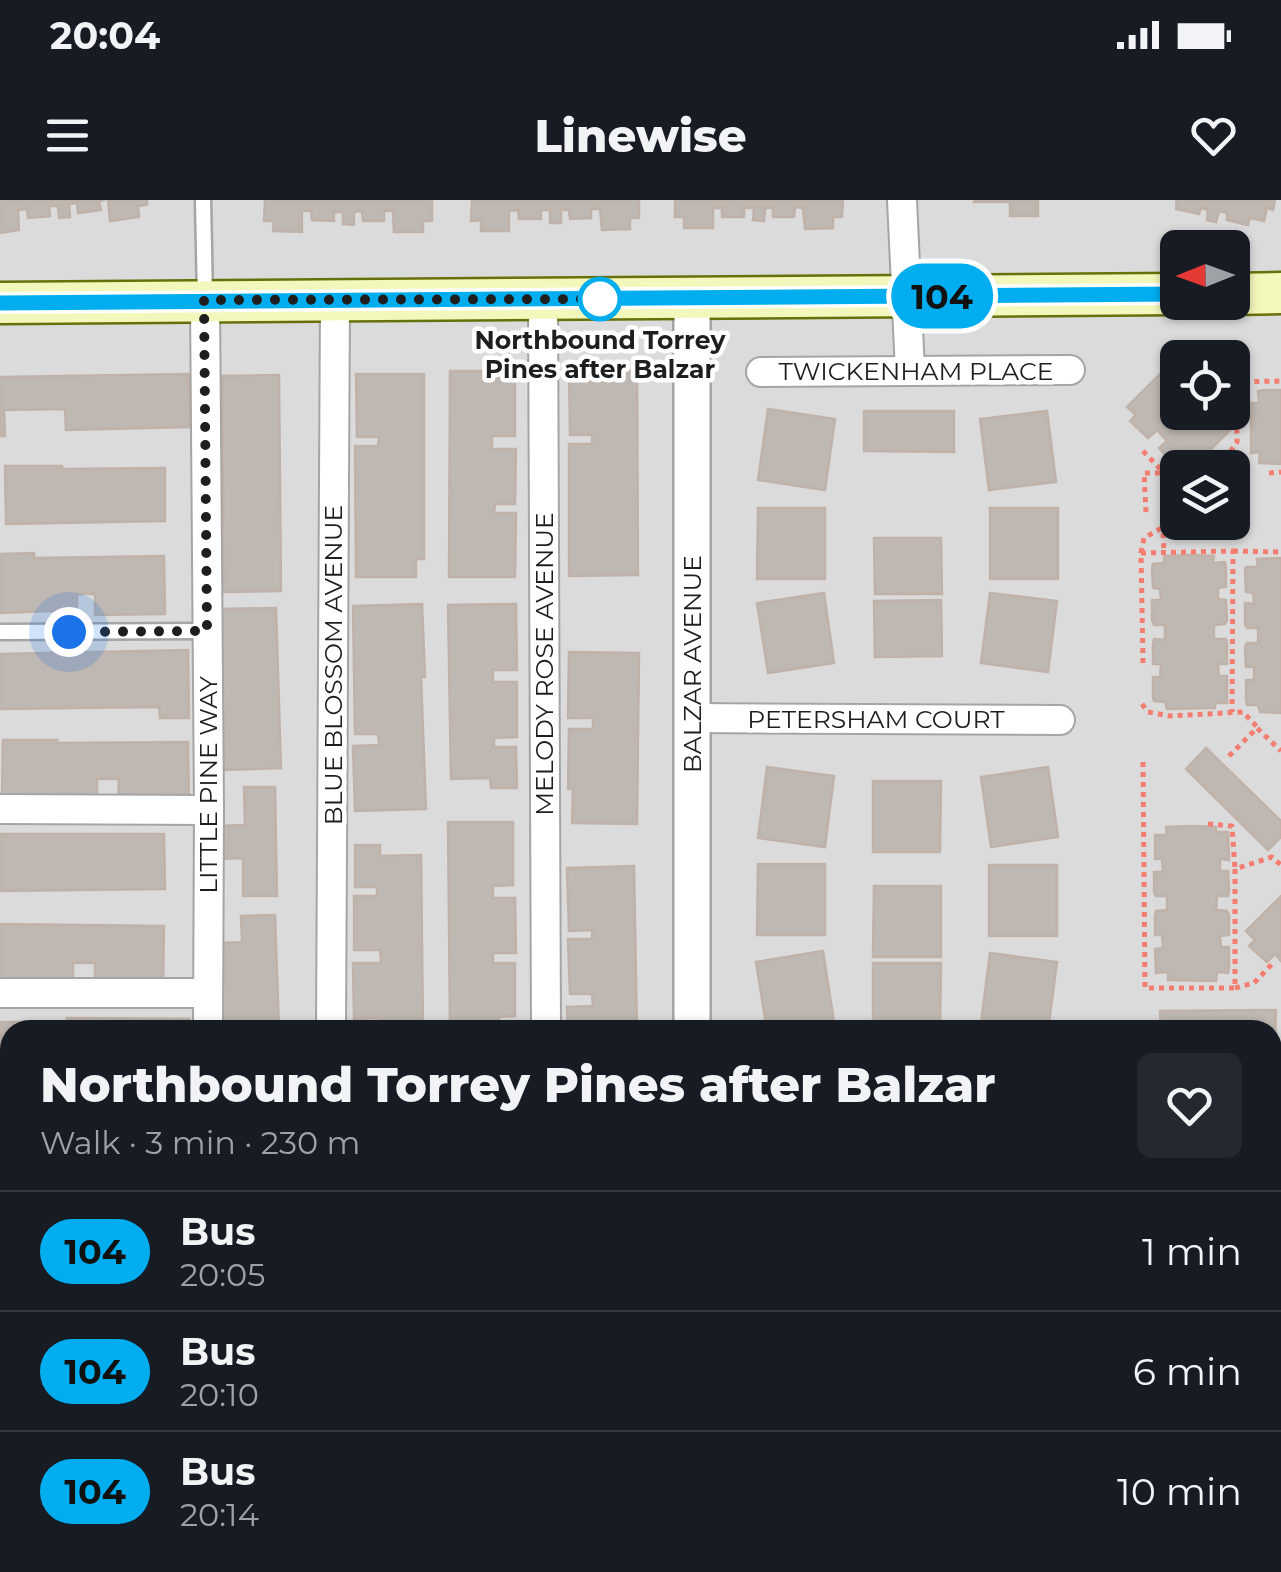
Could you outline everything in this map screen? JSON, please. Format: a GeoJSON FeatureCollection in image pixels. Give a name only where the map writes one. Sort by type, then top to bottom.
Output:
{"type":"FeatureCollection","features":[{"type":"Feature","properties":{"kind":"main road"},"geometry":{"type":"LineString","coordinates":[[1250,294],[1281,293]]}},
{"type":"Feature","properties":{"kind":"main road"},"geometry":{"type":"LineString","coordinates":[[0,303],[1160,294]]}},
{"type":"Feature","properties":{"kind":"street"},"geometry":{"type":"LineString","coordinates":[[902,200],[910,372]]}},
{"type":"Feature","properties":{"kind":"street","name":"BALZAR AVENUE"},"geometry":{"type":"LineString","coordinates":[[692,298],[692,1020]]}},
{"type":"Feature","properties":{"kind":"street","name":"MELODY ROSE AVENUE"},"geometry":{"type":"LineString","coordinates":[[543,299],[546,1020]]}},
{"type":"Feature","properties":{"kind":"street","name":"LITTLE PINE WAY"},"geometry":{"type":"LineString","coordinates":[[204,300],[208,1020]]}},
{"type":"Feature","properties":{"kind":"street","name":"BLUE BLOSSOM AVENUE"},"geometry":{"type":"LineString","coordinates":[[331,1020],[336,300]]}},
{"type":"Feature","properties":{"kind":"street","name":"TWICKENHAM PLACE"},"geometry":{"type":"LineString","coordinates":[[762,372],[1070,370]]}},
{"type":"Feature","properties":{"kind":"street","name":"PETERSHAM COURT"},"geometry":{"type":"LineString","coordinates":[[692,718],[1060,720]]}},
{"type":"Feature","properties":{"kind":"street"},"geometry":{"type":"LineString","coordinates":[[0,809],[209,810]]}},
{"type":"Feature","properties":{"kind":"street"},"geometry":{"type":"LineString","coordinates":[[0,993],[208,993]]}},
{"type":"Feature","properties":{"kind":"lane"},"geometry":{"type":"LineString","coordinates":[[204,200],[204,300]]}},
{"type":"Feature","properties":{"kind":"lane"},"geometry":{"type":"LineString","coordinates":[[0,632],[207,631]]}},
{"type":"Feature","properties":{"kind":"path"},"geometry":{"type":"LineString","coordinates":[[1231,450],[1237,442],[1236,382],[1281,381]]}},
{"type":"Feature","properties":{"kind":"path"},"geometry":{"type":"LineString","coordinates":[[1143,452],[1160,469]]}},
{"type":"Feature","properties":{"kind":"path"},"geometry":{"type":"LineString","coordinates":[[1269,473],[1281,472]]}},
{"type":"Feature","properties":{"kind":"path"},"geometry":{"type":"LineString","coordinates":[[1146,512],[1144,473],[1160,473]]}},
{"type":"Feature","properties":{"kind":"path"},"geometry":{"type":"LineString","coordinates":[[1143,663],[1144,538],[1164,530],[1164,553]]}},
{"type":"Feature","properties":{"kind":"path"},"geometry":{"type":"LineString","coordinates":[[1232,712],[1233,551]]}},
{"type":"Feature","properties":{"kind":"path"},"geometry":{"type":"LineString","coordinates":[[1141,554],[1281,552]]}},
{"type":"Feature","properties":{"kind":"path"},"geometry":{"type":"LineString","coordinates":[[1142,704],[1148,712],[1170,716],[1243,712],[1281,752]]}},
{"type":"Feature","properties":{"kind":"path"},"geometry":{"type":"LineString","coordinates":[[1230,756],[1259,729]]}},
{"type":"Feature","properties":{"kind":"path"},"geometry":{"type":"LineString","coordinates":[[1143,762],[1144,988],[1235,988],[1254,982],[1274,962]]}},
{"type":"Feature","properties":{"kind":"path"},"geometry":{"type":"LineString","coordinates":[[1208,824],[1232,826],[1235,988]]}},
{"type":"Feature","properties":{"kind":"path"},"geometry":{"type":"LineString","coordinates":[[1235,869],[1272,858],[1281,865]]}},
{"type":"Feature","properties":{"kind":"shaded area"},"geometry":{"type":"Polygon","coordinates":[[[0,200],[1281,200],[1281,1020],[0,1020],[0,200]]]}},
{"type":"Feature","properties":{"kind":"building"},"geometry":{"type":"Polygon","coordinates":[[[0,200],[105,200],[99,201],[101,210],[78,213],[77,203],[69,204],[70,217],[59,218],[58,206],[49,206],[50,216],[28,218],[27,209],[18,210],[19,230],[0,233],[0,200]]]}},
{"type":"Feature","properties":{"kind":"building"},"geometry":{"type":"Polygon","coordinates":[[[108,200],[147,200],[147,205],[138,206],[139,217],[110,221],[108,200]]]}},
{"type":"Feature","properties":{"kind":"building"},"geometry":{"type":"Polygon","coordinates":[[[265,200],[432,200],[432,221],[423,221],[423,232],[394,232],[393,211],[384,211],[384,221],[363,221],[362,211],[354,212],[354,225],[343,224],[343,212],[334,212],[334,221],[312,220],[311,211],[302,211],[302,232],[273,231],[274,221],[264,221],[265,200]]]}},
{"type":"Feature","properties":{"kind":"building"},"geometry":{"type":"Polygon","coordinates":[[[472,200],[639,200],[639,218],[630,218],[630,229],[602,230],[600,209],[591,209],[591,218],[570,219],[569,210],[561,210],[561,223],[550,223],[550,210],[541,210],[541,219],[519,219],[518,210],[509,211],[509,231],[481,231],[481,220],[471,221],[472,200]]]}},
{"type":"Feature","properties":{"kind":"building"},"geometry":{"type":"Polygon","coordinates":[[[675,200],[843,200],[842,217],[833,217],[833,228],[805,229],[803,208],[795,207],[794,217],[773,217],[773,208],[765,208],[764,221],[753,220],[754,208],[744,208],[744,217],[722,217],[722,208],[713,208],[713,228],[684,228],[684,217],[675,217],[675,200]]]}},
{"type":"Feature","properties":{"kind":"building"},"geometry":{"type":"Polygon","coordinates":[[[975,200],[1038,200],[1038,216],[1010,216],[1010,202],[975,200]]]}},
{"type":"Feature","properties":{"kind":"building"},"geometry":{"type":"Polygon","coordinates":[[[1177,200],[1275,200],[1273,210],[1267,208],[1264,221],[1250,218],[1248,225],[1227,220],[1227,213],[1219,211],[1216,222],[1207,220],[1208,210],[1201,208],[1199,214],[1176,209],[1177,200]]]}},
{"type":"Feature","properties":{"kind":"building"},"geometry":{"type":"Polygon","coordinates":[[[569,370],[637,370],[638,575],[569,576],[569,444],[592,444],[592,435],[570,435],[569,370]]]}},
{"type":"Feature","properties":{"kind":"building"},"geometry":{"type":"Polygon","coordinates":[[[450,371],[515,371],[515,436],[492,436],[492,449],[516,449],[515,504],[495,504],[494,513],[516,513],[515,577],[449,577],[450,371]]]}},
{"type":"Feature","properties":{"kind":"building"},"geometry":{"type":"Polygon","coordinates":[[[189,374],[190,427],[66,430],[65,409],[4,410],[5,436],[0,436],[0,377],[189,374]]]}},
{"type":"Feature","properties":{"kind":"building"},"geometry":{"type":"Polygon","coordinates":[[[356,374],[424,374],[424,559],[416,559],[416,577],[356,577],[355,446],[378,446],[379,437],[357,437],[356,374]]]}},
{"type":"Feature","properties":{"kind":"building"},"geometry":{"type":"Polygon","coordinates":[[[1160,374],[1160,430],[1230,430],[1210,450],[1161,450],[1167,441],[1157,430],[1148,438],[1130,421],[1136,415],[1127,407],[1160,374]]]}},
{"type":"Feature","properties":{"kind":"building"},"geometry":{"type":"Polygon","coordinates":[[[279,375],[281,591],[224,592],[222,376],[279,375]]]}},
{"type":"Feature","properties":{"kind":"building"},"geometry":{"type":"Polygon","coordinates":[[[1281,390],[1281,464],[1259,463],[1260,452],[1251,453],[1251,403],[1259,403],[1258,391],[1281,390]]]}},
{"type":"Feature","properties":{"kind":"building"},"geometry":{"type":"Polygon","coordinates":[[[768,409],[835,419],[825,490],[758,480],[768,409]]]}},
{"type":"Feature","properties":{"kind":"building"},"geometry":{"type":"Polygon","coordinates":[[[864,411],[954,411],[954,452],[864,451],[864,411]]]}},
{"type":"Feature","properties":{"kind":"building"},"geometry":{"type":"Polygon","coordinates":[[[1047,411],[1056,482],[989,490],[980,419],[1047,411]]]}},
{"type":"Feature","properties":{"kind":"building"},"geometry":{"type":"Polygon","coordinates":[[[5,466],[165,468],[165,521],[6,524],[5,466]]]}},
{"type":"Feature","properties":{"kind":"building"},"geometry":{"type":"Polygon","coordinates":[[[758,508],[825,508],[825,579],[757,579],[758,508]]]}},
{"type":"Feature","properties":{"kind":"building"},"geometry":{"type":"Polygon","coordinates":[[[990,508],[1058,508],[1058,579],[990,579],[990,508]]]}},
{"type":"Feature","properties":{"kind":"building"},"geometry":{"type":"Polygon","coordinates":[[[874,538],[941,538],[942,594],[875,594],[874,538]]]}},
{"type":"Feature","properties":{"kind":"building"},"geometry":{"type":"Polygon","coordinates":[[[34,553],[34,558],[164,556],[165,614],[95,615],[95,594],[77,594],[77,610],[0,613],[0,554],[34,553]]]}},
{"type":"Feature","properties":{"kind":"building"},"geometry":{"type":"Polygon","coordinates":[[[1164,556],[1214,556],[1213,563],[1225,562],[1226,587],[1218,588],[1218,599],[1226,600],[1227,620],[1225,624],[1214,625],[1214,639],[1226,639],[1227,643],[1227,664],[1218,664],[1219,676],[1227,676],[1227,703],[1215,703],[1215,708],[1167,709],[1165,702],[1154,701],[1153,697],[1153,677],[1160,677],[1161,664],[1153,664],[1153,644],[1154,639],[1165,640],[1165,625],[1154,625],[1152,620],[1152,600],[1161,600],[1160,589],[1153,588],[1152,568],[1153,564],[1164,563],[1164,556]]]}},
{"type":"Feature","properties":{"kind":"building"},"geometry":{"type":"Polygon","coordinates":[[[1281,558],[1281,713],[1260,712],[1258,705],[1247,705],[1246,700],[1246,680],[1254,680],[1254,667],[1246,667],[1245,647],[1247,643],[1258,643],[1258,628],[1247,628],[1245,624],[1245,603],[1254,604],[1253,593],[1246,592],[1245,571],[1246,567],[1258,567],[1257,559],[1281,558]]]}},
{"type":"Feature","properties":{"kind":"building"},"geometry":{"type":"Polygon","coordinates":[[[824,593],[834,663],[768,673],[757,603],[824,593]]]}},
{"type":"Feature","properties":{"kind":"building"},"geometry":{"type":"Polygon","coordinates":[[[990,593],[1057,601],[1048,672],[981,663],[990,593]]]}},
{"type":"Feature","properties":{"kind":"building"},"geometry":{"type":"Polygon","coordinates":[[[941,600],[942,656],[875,657],[874,601],[941,600]]]}},
{"type":"Feature","properties":{"kind":"building"},"geometry":{"type":"Polygon","coordinates":[[[422,604],[426,809],[355,811],[353,746],[379,745],[378,734],[355,734],[353,606],[422,604]]]}},
{"type":"Feature","properties":{"kind":"building"},"geometry":{"type":"Polygon","coordinates":[[[516,604],[517,670],[493,670],[493,682],[517,682],[517,737],[494,738],[494,747],[516,747],[517,788],[491,788],[490,778],[451,779],[448,605],[516,604]]]}},
{"type":"Feature","properties":{"kind":"building"},"geometry":{"type":"Polygon","coordinates":[[[276,608],[281,768],[224,770],[219,609],[276,608]]]}},
{"type":"Feature","properties":{"kind":"building"},"geometry":{"type":"Polygon","coordinates":[[[188,650],[189,718],[160,718],[159,707],[0,709],[0,654],[188,650]]]}},
{"type":"Feature","properties":{"kind":"building"},"geometry":{"type":"Polygon","coordinates":[[[569,652],[639,653],[637,824],[572,823],[569,729],[593,729],[593,718],[568,718],[569,652]]]}},
{"type":"Feature","properties":{"kind":"building"},"geometry":{"type":"Polygon","coordinates":[[[3,740],[188,742],[189,801],[118,801],[119,779],[97,779],[97,803],[2,800],[3,740]]]}},
{"type":"Feature","properties":{"kind":"building"},"geometry":{"type":"Polygon","coordinates":[[[1206,748],[1281,821],[1281,837],[1268,850],[1186,769],[1206,748]]]}},
{"type":"Feature","properties":{"kind":"building"},"geometry":{"type":"Polygon","coordinates":[[[767,767],[834,776],[825,847],[758,838],[767,767]]]}},
{"type":"Feature","properties":{"kind":"building"},"geometry":{"type":"Polygon","coordinates":[[[1048,767],[1058,837],[991,847],[981,777],[1048,767]]]}},
{"type":"Feature","properties":{"kind":"building"},"geometry":{"type":"Polygon","coordinates":[[[873,781],[941,781],[940,852],[873,852],[873,781]]]}},
{"type":"Feature","properties":{"kind":"building"},"geometry":{"type":"Polygon","coordinates":[[[244,787],[275,787],[277,896],[243,896],[243,858],[220,859],[219,826],[245,825],[244,787]]]}},
{"type":"Feature","properties":{"kind":"building"},"geometry":{"type":"Polygon","coordinates":[[[448,822],[513,822],[513,885],[493,886],[493,898],[515,898],[516,953],[493,953],[493,963],[515,963],[515,1016],[499,1020],[450,1020],[448,822]]]}},
{"type":"Feature","properties":{"kind":"building"},"geometry":{"type":"Polygon","coordinates":[[[1193,826],[1228,832],[1229,860],[1220,859],[1220,871],[1228,871],[1229,891],[1228,896],[1217,896],[1216,910],[1227,911],[1229,915],[1229,935],[1220,936],[1221,947],[1229,947],[1229,967],[1228,973],[1217,972],[1216,981],[1168,980],[1168,972],[1156,973],[1155,949],[1163,948],[1162,935],[1155,935],[1155,916],[1156,911],[1167,910],[1167,896],[1156,896],[1154,892],[1154,872],[1163,872],[1162,859],[1155,859],[1155,835],[1167,835],[1166,827],[1193,826]]]}},
{"type":"Feature","properties":{"kind":"building"},"geometry":{"type":"Polygon","coordinates":[[[0,834],[164,834],[165,889],[0,891],[0,834]]]}},
{"type":"Feature","properties":{"kind":"building"},"geometry":{"type":"Polygon","coordinates":[[[355,845],[380,845],[380,856],[421,855],[423,1020],[354,1019],[353,963],[381,963],[380,950],[354,950],[354,896],[377,896],[377,887],[355,887],[355,845]]]}},
{"type":"Feature","properties":{"kind":"building"},"geometry":{"type":"Polygon","coordinates":[[[758,864],[825,864],[825,935],[757,935],[758,864]]]}},
{"type":"Feature","properties":{"kind":"building"},"geometry":{"type":"Polygon","coordinates":[[[989,865],[1057,865],[1057,936],[989,936],[989,865]]]}},
{"type":"Feature","properties":{"kind":"building"},"geometry":{"type":"Polygon","coordinates":[[[634,866],[637,1020],[568,1020],[567,1007],[593,1006],[592,994],[570,994],[568,939],[592,939],[592,930],[569,931],[567,868],[634,866]]]}},
{"type":"Feature","properties":{"kind":"building"},"geometry":{"type":"Polygon","coordinates":[[[874,886],[941,886],[941,957],[873,957],[874,886]]]}},
{"type":"Feature","properties":{"kind":"building"},"geometry":{"type":"Polygon","coordinates":[[[1281,896],[1281,961],[1275,954],[1267,962],[1249,946],[1255,940],[1246,931],[1281,896]]]}},
{"type":"Feature","properties":{"kind":"building"},"geometry":{"type":"Polygon","coordinates":[[[275,915],[279,1020],[223,1020],[220,943],[242,942],[241,916],[275,915]]]}},
{"type":"Feature","properties":{"kind":"building"},"geometry":{"type":"Polygon","coordinates":[[[0,924],[164,926],[163,985],[95,984],[95,963],[73,963],[73,987],[0,983],[0,924]]]}},
{"type":"Feature","properties":{"kind":"building"},"geometry":{"type":"Polygon","coordinates":[[[823,951],[834,1020],[765,1020],[756,962],[823,951]]]}},
{"type":"Feature","properties":{"kind":"building"},"geometry":{"type":"Polygon","coordinates":[[[990,953],[1057,962],[1049,1020],[981,1020],[990,953]]]}},
{"type":"Feature","properties":{"kind":"building"},"geometry":{"type":"Polygon","coordinates":[[[873,963],[941,963],[940,1020],[873,1020],[873,963]]]}},
{"type":"Feature","properties":{"kind":"building"},"geometry":{"type":"Polygon","coordinates":[[[1276,1010],[1276,1020],[1160,1020],[1160,1011],[1276,1010]]]}},
{"type":"Feature","properties":{"kind":"building"},"geometry":{"type":"Polygon","coordinates":[[[67,1018],[189,1019],[189,1020],[67,1018]]]}},
{"type":"Feature","properties":{"kind":"bus line","name":"104"},"geometry":{"type":"LineString","coordinates":[[0,303],[1160,294]]}},
{"type":"Feature","properties":{"kind":"place","name":"Northbound Torrey Pines after Balzar"},"geometry":{"type":"Point","coordinates":[600,299]}},
{"type":"Feature","properties":{"kind":"route"},"geometry":{"type":"LineString","coordinates":[[69,632],[207,631],[204,300],[617,299],[600,299]]}}]}
